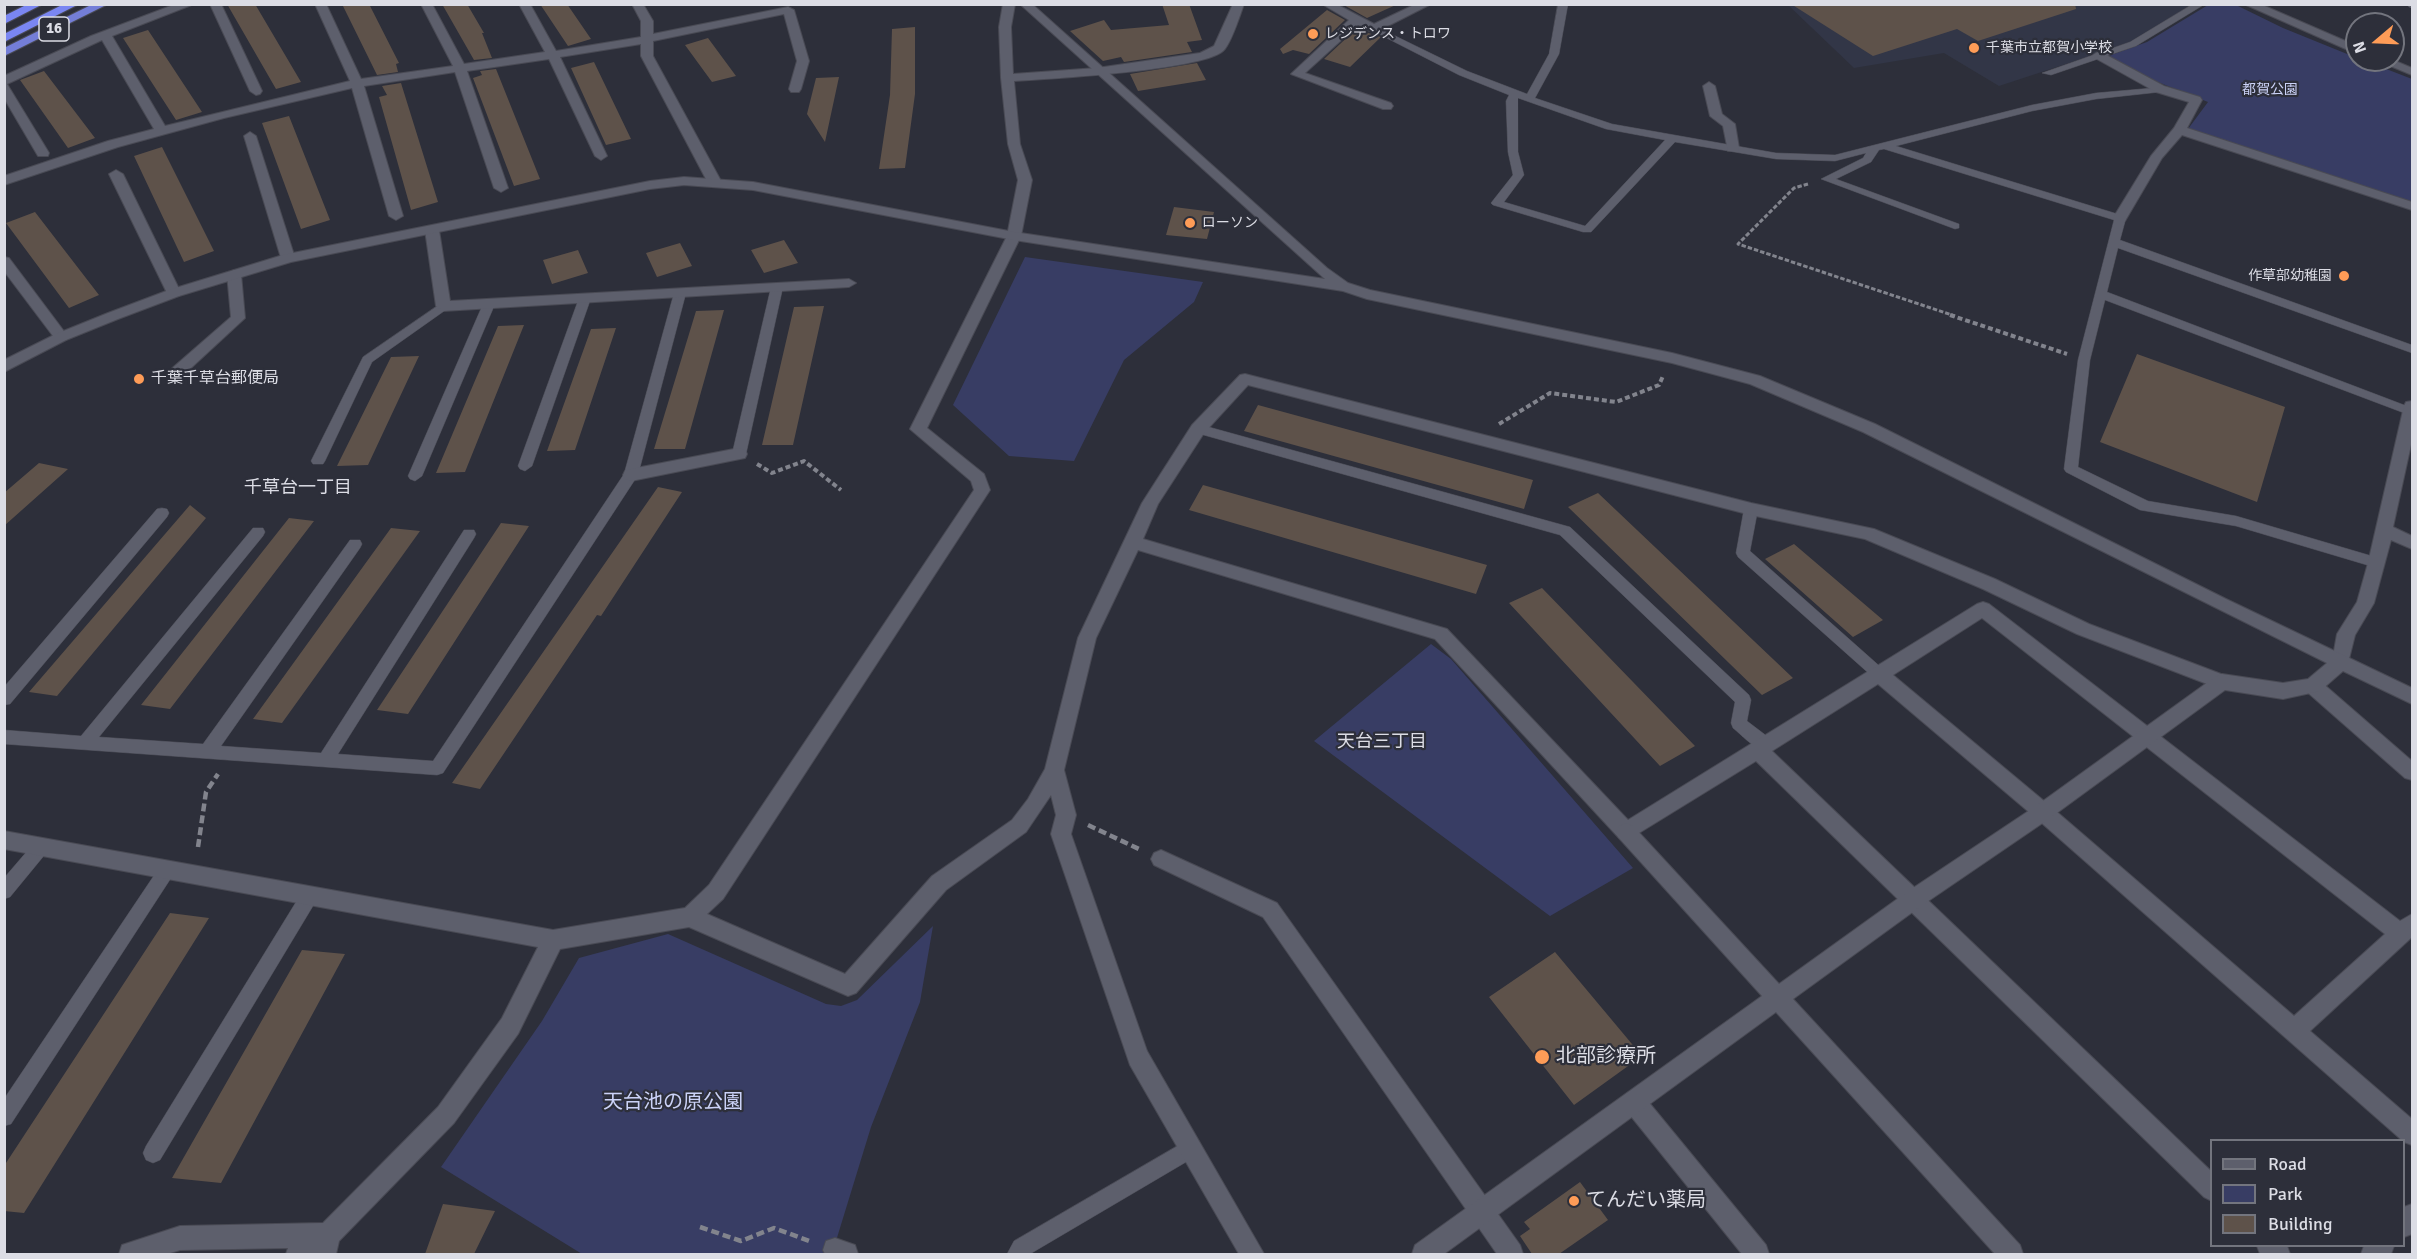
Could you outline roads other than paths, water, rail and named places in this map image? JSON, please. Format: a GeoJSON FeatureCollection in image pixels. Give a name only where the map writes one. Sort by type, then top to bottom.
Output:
{"type":"FeatureCollection","features":[{"type":"Feature","properties":{"kind":"highway"},"geometry":{"type":"LineString","coordinates":[[4,21],[38,4]]}},
{"type":"Feature","properties":{"kind":"highway"},"geometry":{"type":"LineString","coordinates":[[4,39],[74,4]]}},
{"type":"Feature","properties":{"kind":"highway","name":"16"},"geometry":{"type":"LineString","coordinates":[[4,53],[102,4]]}},
{"type":"Feature","properties":{"kind":"street"},"geometry":{"type":"LineString","coordinates":[[4,81],[105,35],[189,4]]}},
{"type":"Feature","properties":{"kind":"street"},"geometry":{"type":"LineString","coordinates":[[215,4],[256,91]]}},
{"type":"Feature","properties":{"kind":"street"},"geometry":{"type":"LineString","coordinates":[[320,4],[357,83],[396,216]]}},
{"type":"Feature","properties":{"kind":"street"},"geometry":{"type":"LineString","coordinates":[[426,4],[460,68],[501,188]]}},
{"type":"Feature","properties":{"kind":"street"},"geometry":{"type":"LineString","coordinates":[[524,4],[553,55],[601,156]]}},
{"type":"Feature","properties":{"kind":"street"},"geometry":{"type":"LineString","coordinates":[[637,4],[647,21],[647,56],[714,181]]}},
{"type":"Feature","properties":{"kind":"street"},"geometry":{"type":"LineString","coordinates":[[690,917],[716,892],[982,490],[978,478],[918,429],[1014,236],[1025,180],[1014,144],[1007,78],[1005,27],[1009,4]]}},
{"type":"Feature","properties":{"kind":"street"},"geometry":{"type":"LineString","coordinates":[[1025,4],[1097,72],[1322,271],[1345,287]]}},
{"type":"Feature","properties":{"kind":"street"},"geometry":{"type":"LineString","coordinates":[[1007,78],[1097,72],[1214,53],[1219,48],[1239,4]]}},
{"type":"Feature","properties":{"kind":"street"},"geometry":{"type":"LineString","coordinates":[[1327,4],[1355,21],[1374,29],[1426,4]]}},
{"type":"Feature","properties":{"kind":"street"},"geometry":{"type":"LineString","coordinates":[[2249,4],[2345,45]]}},
{"type":"Feature","properties":{"kind":"street"},"geometry":{"type":"LineString","coordinates":[[4,180],[45,165],[161,131],[357,83],[553,55],[647,39],[788,10],[803,61],[795,89]]}},
{"type":"Feature","properties":{"kind":"street"},"geometry":{"type":"LineString","coordinates":[[1355,21],[1297,74],[1387,106]]}},
{"type":"Feature","properties":{"kind":"street"},"geometry":{"type":"LineString","coordinates":[[105,35],[161,131]]}},
{"type":"Feature","properties":{"kind":"street"},"geometry":{"type":"LineString","coordinates":[[2099,55],[2160,89],[2196,100],[2180,130],[2157,156],[2120,218]]}},
{"type":"Feature","properties":{"kind":"street"},"geometry":{"type":"LineString","coordinates":[[1709,86],[1716,116],[1729,124],[1733,148]]}},
{"type":"Feature","properties":{"kind":"street"},"geometry":{"type":"LineString","coordinates":[[4,87],[44,153]]}},
{"type":"Feature","properties":{"kind":"street"},"geometry":{"type":"LineString","coordinates":[[2180,130],[2412,206]]}},
{"type":"Feature","properties":{"kind":"street"},"geometry":{"type":"LineString","coordinates":[[250,136],[288,258]]}},
{"type":"Feature","properties":{"kind":"street"},"geometry":{"type":"LineString","coordinates":[[116,174],[174,293]]}},
{"type":"Feature","properties":{"kind":"street"},"geometry":{"type":"LineString","coordinates":[[4,367],[61,337],[174,293],[288,258],[650,185],[684,181],[714,181],[753,186],[1014,236],[1345,287],[1367,294],[1672,358],[1755,380],[1869,428],[2220,604],[2412,696]]}},
{"type":"Feature","properties":{"kind":"street"},"geometry":{"type":"LineString","coordinates":[[432,230],[443,306],[849,283]]}},
{"type":"Feature","properties":{"kind":"street"},"geometry":{"type":"LineString","coordinates":[[4,261],[61,337]]}},
{"type":"Feature","properties":{"kind":"street"},"geometry":{"type":"LineString","coordinates":[[174,375],[238,318],[234,274]]}},
{"type":"Feature","properties":{"kind":"street"},"geometry":{"type":"LineString","coordinates":[[4,840],[553,940],[690,917],[848,986],[939,883],[1019,826],[1035,805],[1054,770],[1087,638],[1150,502],[1198,429],[1245,379],[1751,509],[1868,533],[1989,584],[2083,629],[2222,682],[2283,691],[2313,686],[2341,662],[2346,634],[2365,603],[2386,531],[2412,409]]}},
{"type":"Feature","properties":{"kind":"street"},"geometry":{"type":"LineString","coordinates":[[631,475],[739,454]]}},
{"type":"Feature","properties":{"kind":"street"},"geometry":{"type":"LineString","coordinates":[[2386,531],[2412,543]]}},
{"type":"Feature","properties":{"kind":"street"},"geometry":{"type":"LineString","coordinates":[[1133,542],[1441,634],[1626,832],[1776,999],[2012,1254]]}},
{"type":"Feature","properties":{"kind":"street"},"geometry":{"type":"LineString","coordinates":[[1626,832],[1983,609],[2407,929],[2294,1031]]}},
{"type":"Feature","properties":{"kind":"street"},"geometry":{"type":"LineString","coordinates":[[1879,674],[2043,812],[2412,1134]]}},
{"type":"Feature","properties":{"kind":"street"},"geometry":{"type":"LineString","coordinates":[[1424,1254],[1914,900],[2043,812],[2222,682]]}},
{"type":"Feature","properties":{"kind":"street"},"geometry":{"type":"LineString","coordinates":[[2313,686],[2412,772]]}},
{"type":"Feature","properties":{"kind":"street"},"geometry":{"type":"LineString","coordinates":[[1762,748],[1914,900],[2210,1188]]}},
{"type":"Feature","properties":{"kind":"street"},"geometry":{"type":"LineString","coordinates":[[1054,770],[1066,815],[1061,834],[1138,1057],[1252,1254]]}},
{"type":"Feature","properties":{"kind":"street"},"geometry":{"type":"LineString","coordinates":[[1161,859],[1270,910],[1511,1254]]}},
{"type":"Feature","properties":{"kind":"street"},"geometry":{"type":"LineString","coordinates":[[298,1254],[326,1245],[446,1115],[510,1026],[553,940]]}},
{"type":"Feature","properties":{"kind":"street"},"geometry":{"type":"LineString","coordinates":[[1634,1102],[1757,1254]]}},
{"type":"Feature","properties":{"kind":"street"},"geometry":{"type":"LineString","coordinates":[[131,1254],[180,1238],[326,1245]]}},
{"type":"Feature","properties":{"kind":"lane"},"geometry":{"type":"LineString","coordinates":[[1529,99],[1554,54],[1563,4]]}},
{"type":"Feature","properties":{"kind":"lane"},"geometry":{"type":"LineString","coordinates":[[2047,73],[2133,45],[2201,4]]}},
{"type":"Feature","properties":{"kind":"lane"},"geometry":{"type":"LineString","coordinates":[[1374,29],[1463,73],[1610,127],[1803,158],[1835,158],[2032,108],[2096,96],[2160,89]]}},
{"type":"Feature","properties":{"kind":"lane"},"geometry":{"type":"LineString","coordinates":[[1515,94],[1511,101],[1513,152],[1519,175],[1497,203],[1587,230],[1673,138]]}},
{"type":"Feature","properties":{"kind":"lane"},"geometry":{"type":"LineString","coordinates":[[1880,148],[1867,160],[1826,179],[1954,226]]}},
{"type":"Feature","properties":{"kind":"lane"},"geometry":{"type":"LineString","coordinates":[[1880,148],[2120,218],[2084,360],[2071,469],[2145,506],[2236,521],[2377,563]]}},
{"type":"Feature","properties":{"kind":"lane"},"geometry":{"type":"LineString","coordinates":[[2114,242],[2412,349]]}},
{"type":"Feature","properties":{"kind":"lane"},"geometry":{"type":"LineString","coordinates":[[739,454],[777,287]]}},
{"type":"Feature","properties":{"kind":"lane"},"geometry":{"type":"LineString","coordinates":[[4,737],[436,768],[631,475],[680,293]]}},
{"type":"Feature","properties":{"kind":"lane"},"geometry":{"type":"LineString","coordinates":[[2101,294],[2412,409]]}},
{"type":"Feature","properties":{"kind":"lane"},"geometry":{"type":"LineString","coordinates":[[525,466],[585,298]]}},
{"type":"Feature","properties":{"kind":"lane"},"geometry":{"type":"LineString","coordinates":[[415,476],[489,304]]}},
{"type":"Feature","properties":{"kind":"lane"},"geometry":{"type":"LineString","coordinates":[[318,461],[367,360],[443,306]]}},
{"type":"Feature","properties":{"kind":"lane"},"geometry":{"type":"LineString","coordinates":[[1198,429],[1565,531],[1743,700],[1739,723],[1762,748]]}},
{"type":"Feature","properties":{"kind":"lane"},"geometry":{"type":"LineString","coordinates":[[1751,509],[1743,553],[1879,674]]}},
{"type":"Feature","properties":{"kind":"lane"},"geometry":{"type":"LineString","coordinates":[[4,699],[162,513]]}},
{"type":"Feature","properties":{"kind":"lane"},"geometry":{"type":"LineString","coordinates":[[85,743],[258,532]]}},
{"type":"Feature","properties":{"kind":"lane"},"geometry":{"type":"LineString","coordinates":[[325,760],[469,534]]}},
{"type":"Feature","properties":{"kind":"lane"},"geometry":{"type":"LineString","coordinates":[[207,752],[355,544]]}},
{"type":"Feature","properties":{"kind":"lane"},"geometry":{"type":"LineString","coordinates":[[4,891],[41,847]]}},
{"type":"Feature","properties":{"kind":"lane"},"geometry":{"type":"LineString","coordinates":[[4,1117],[167,870]]}},
{"type":"Feature","properties":{"kind":"lane"},"geometry":{"type":"LineString","coordinates":[[153,1153],[310,896]]}},
{"type":"Feature","properties":{"kind":"lane"},"geometry":{"type":"LineString","coordinates":[[1017,1254],[1021,1248],[1191,1148]]}},
{"type":"Feature","properties":{"kind":"place","name":"レジデンス・トロワ"},"geometry":{"type":"Point","coordinates":[1313,34]}},
{"type":"Feature","properties":{"kind":"place","name":"千葉市立都賀小学校"},"geometry":{"type":"Point","coordinates":[1974,48]}},
{"type":"Feature","properties":{"kind":"place","name":"ローソン"},"geometry":{"type":"Point","coordinates":[1190,223]}},
{"type":"Feature","properties":{"kind":"place","name":"作草部幼稚園"},"geometry":{"type":"Point","coordinates":[2344,276]}},
{"type":"Feature","properties":{"kind":"place","name":"千葉千草台郵便局"},"geometry":{"type":"Point","coordinates":[139,379]}},
{"type":"Feature","properties":{"kind":"place","name":"北部診療所"},"geometry":{"type":"Point","coordinates":[1542,1057]}},
{"type":"Feature","properties":{"kind":"place","name":"てんだい薬局"},"geometry":{"type":"Point","coordinates":[1574,1201]}},
{"type":"Feature","properties":{"kind":"district","name":"千草台一丁目"},"geometry":{"type":"Point","coordinates":[298,488]}},
{"type":"Feature","properties":{"kind":"district","name":"天台三丁目"},"geometry":{"type":"Point","coordinates":[1382,742]}},
{"type":"Feature","properties":{"kind":"park label","name":"都賀公園"},"geometry":{"type":"Point","coordinates":[2270,90]}},
{"type":"Feature","properties":{"kind":"park label","name":"天台池の原公園"},"geometry":{"type":"Point","coordinates":[673,1103]}}]}
